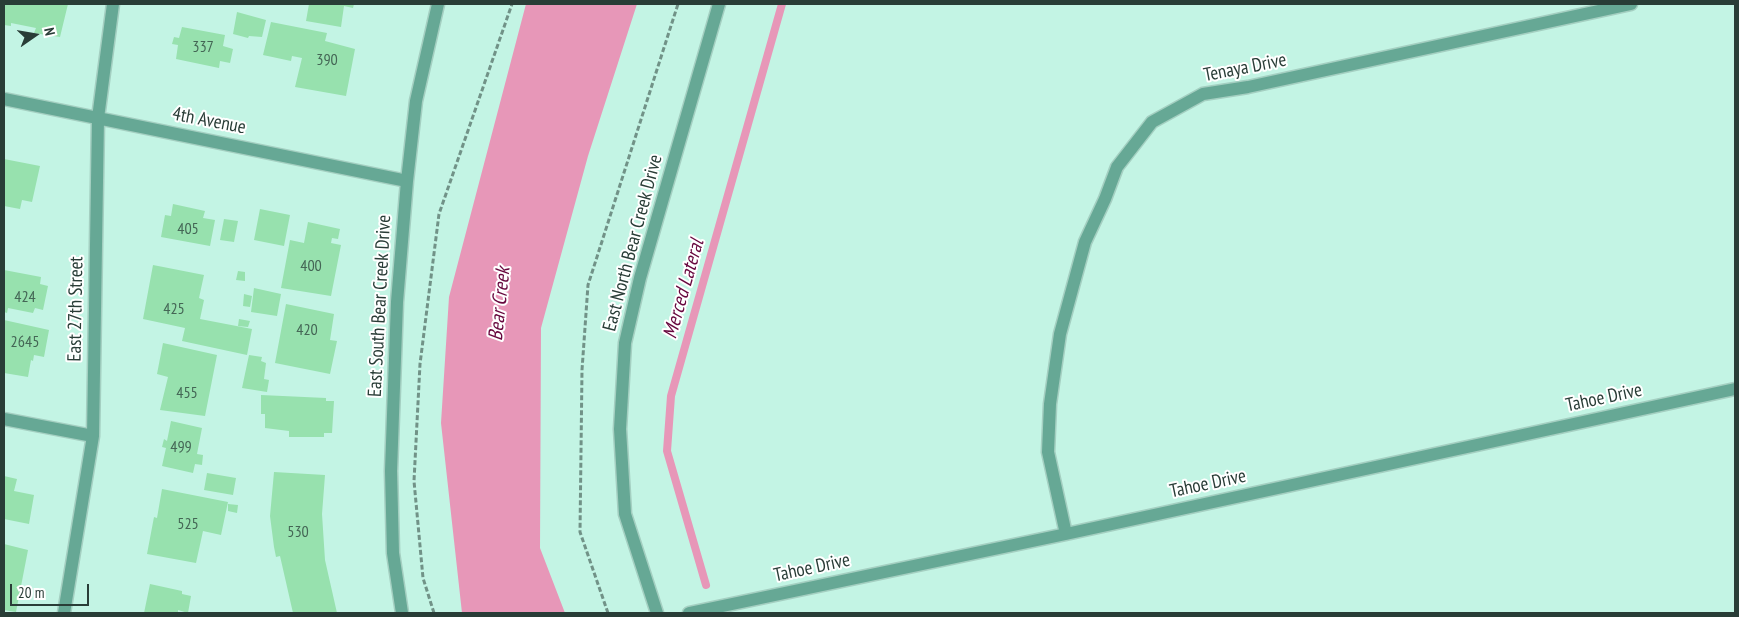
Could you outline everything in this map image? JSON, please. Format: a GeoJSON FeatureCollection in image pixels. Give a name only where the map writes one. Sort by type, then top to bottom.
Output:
{"type":"FeatureCollection","features":[{"type":"Feature","properties":{"kind":"street","name":"East 27th Street"},"geometry":{"type":"LineString","coordinates":[[64,613],[93,436],[98,118],[114,4]]}},
{"type":"Feature","properties":{"kind":"street","name":"East South Bear Creek Drive"},"geometry":{"type":"LineString","coordinates":[[402,613],[393,553],[391,471],[397,302],[406,181],[416,100],[438,4]]}},
{"type":"Feature","properties":{"kind":"street","name":"East North Bear Creek Drive"},"geometry":{"type":"LineString","coordinates":[[657,613],[625,514],[620,429],[626,343],[640,278],[719,4]]}},
{"type":"Feature","properties":{"kind":"street","name":"Tenaya Drive"},"geometry":{"type":"LineString","coordinates":[[1066,534],[1048,452],[1050,404],[1060,334],[1085,242],[1105,200],[1117,167],[1152,122],[1203,94],[1258,85],[1631,4]]}},
{"type":"Feature","properties":{"kind":"street","name":"4th Avenue"},"geometry":{"type":"LineString","coordinates":[[4,99],[406,181]]}},
{"type":"Feature","properties":{"kind":"street","name":"Tahoe Drive"},"geometry":{"type":"LineString","coordinates":[[689,613],[1066,534],[1735,389]]}},
{"type":"Feature","properties":{"kind":"street"},"geometry":{"type":"LineString","coordinates":[[4,419],[93,436]]}},
{"type":"Feature","properties":{"kind":"path"},"geometry":{"type":"LineString","coordinates":[[434,613],[422,578],[414,480],[420,364],[439,214],[512,4]]}},
{"type":"Feature","properties":{"kind":"path"},"geometry":{"type":"LineString","coordinates":[[608,613],[580,532],[582,370],[588,285],[678,4]]}},
{"type":"Feature","properties":{"kind":"water","name":"Bear Creek"},"geometry":{"type":"Polygon","coordinates":[[[526,4],[637,4],[588,156],[541,328],[540,548],[565,613],[462,613],[441,423],[449,297],[526,4]]]}},
{"type":"Feature","properties":{"kind":"building"},"geometry":{"type":"Polygon","coordinates":[[[4,4],[68,4],[60,37],[34,33],[36,28],[11,23],[11,26],[4,25],[4,4]]]}},
{"type":"Feature","properties":{"kind":"building"},"geometry":{"type":"Polygon","coordinates":[[[309,4],[354,4],[353,8],[344,6],[341,27],[306,21],[309,4]]]}},
{"type":"Feature","properties":{"kind":"building"},"geometry":{"type":"Polygon","coordinates":[[[237,12],[266,20],[262,37],[249,36],[248,38],[233,34],[237,12]]]}},
{"type":"Feature","properties":{"kind":"building"},"geometry":{"type":"Polygon","coordinates":[[[271,22],[327,33],[325,41],[355,49],[346,96],[295,87],[302,58],[292,56],[291,61],[263,55],[271,22]]]}},
{"type":"Feature","properties":{"kind":"building"},"geometry":{"type":"Polygon","coordinates":[[[182,27],[225,35],[223,46],[233,49],[230,63],[220,61],[219,68],[176,59],[178,45],[172,44],[174,37],[179,38],[182,27]]]}},
{"type":"Feature","properties":{"kind":"building"},"geometry":{"type":"Polygon","coordinates":[[[4,159],[40,166],[32,202],[22,200],[20,209],[4,206],[4,159]]]}},
{"type":"Feature","properties":{"kind":"building"},"geometry":{"type":"Polygon","coordinates":[[[173,204],[205,211],[203,218],[215,220],[210,246],[161,237],[165,215],[171,216],[173,204]]]}},
{"type":"Feature","properties":{"kind":"building"},"geometry":{"type":"Polygon","coordinates":[[[260,209],[290,215],[284,246],[254,240],[260,209]]]}},
{"type":"Feature","properties":{"kind":"building"},"geometry":{"type":"Polygon","coordinates":[[[224,219],[238,221],[234,242],[220,240],[224,219]]]}},
{"type":"Feature","properties":{"kind":"building"},"geometry":{"type":"Polygon","coordinates":[[[308,222],[340,229],[338,239],[332,238],[331,243],[341,245],[331,296],[281,288],[290,240],[304,243],[308,222]]]}},
{"type":"Feature","properties":{"kind":"building"},"geometry":{"type":"Polygon","coordinates":[[[153,265],[204,275],[199,298],[204,300],[200,319],[252,329],[247,355],[182,341],[185,328],[143,319],[153,265]]]}},
{"type":"Feature","properties":{"kind":"building"},"geometry":{"type":"Polygon","coordinates":[[[4,270],[41,277],[40,284],[48,286],[43,310],[35,308],[33,313],[8,308],[7,313],[4,312],[4,270]]]}},
{"type":"Feature","properties":{"kind":"building"},"geometry":{"type":"Polygon","coordinates":[[[238,271],[245,272],[245,281],[236,280],[238,271]]]}},
{"type":"Feature","properties":{"kind":"building"},"geometry":{"type":"Polygon","coordinates":[[[254,288],[281,294],[277,316],[251,312],[254,288]]]}},
{"type":"Feature","properties":{"kind":"building"},"geometry":{"type":"Polygon","coordinates":[[[244,294],[252,296],[250,307],[243,306],[244,294]]]}},
{"type":"Feature","properties":{"kind":"building"},"geometry":{"type":"Polygon","coordinates":[[[286,304],[334,314],[330,340],[337,341],[330,374],[275,363],[286,304]]]}},
{"type":"Feature","properties":{"kind":"building"},"geometry":{"type":"Polygon","coordinates":[[[239,319],[250,321],[248,327],[238,326],[239,319]]]}},
{"type":"Feature","properties":{"kind":"building"},"geometry":{"type":"Polygon","coordinates":[[[4,320],[49,330],[44,357],[34,355],[33,361],[31,360],[28,377],[4,373],[4,320]]]}},
{"type":"Feature","properties":{"kind":"building"},"geometry":{"type":"Polygon","coordinates":[[[163,343],[217,355],[205,416],[160,410],[168,377],[157,374],[163,343]]]}},
{"type":"Feature","properties":{"kind":"building"},"geometry":{"type":"Polygon","coordinates":[[[249,355],[262,357],[261,361],[266,363],[264,379],[269,380],[267,392],[242,388],[249,355]]]}},
{"type":"Feature","properties":{"kind":"building"},"geometry":{"type":"Polygon","coordinates":[[[261,395],[326,398],[326,401],[334,401],[332,433],[324,433],[324,437],[289,437],[289,431],[265,428],[265,414],[261,414],[261,395]]]}},
{"type":"Feature","properties":{"kind":"building"},"geometry":{"type":"Polygon","coordinates":[[[171,421],[202,428],[197,454],[203,455],[202,465],[195,464],[193,473],[162,466],[166,448],[162,447],[164,439],[167,441],[171,421]]]}},
{"type":"Feature","properties":{"kind":"building"},"geometry":{"type":"Polygon","coordinates":[[[274,472],[325,475],[322,514],[325,560],[337,613],[293,613],[280,556],[276,557],[274,547],[270,516],[274,472]]]}},
{"type":"Feature","properties":{"kind":"building"},"geometry":{"type":"Polygon","coordinates":[[[207,473],[236,478],[233,495],[204,490],[207,473]]]}},
{"type":"Feature","properties":{"kind":"building"},"geometry":{"type":"Polygon","coordinates":[[[4,476],[17,479],[14,491],[34,495],[29,524],[4,519],[4,476]]]}},
{"type":"Feature","properties":{"kind":"building"},"geometry":{"type":"Polygon","coordinates":[[[162,489],[228,502],[221,535],[203,531],[196,563],[147,554],[154,517],[157,518],[162,489]]]}},
{"type":"Feature","properties":{"kind":"building"},"geometry":{"type":"Polygon","coordinates":[[[228,504],[238,505],[237,513],[228,511],[228,504]]]}},
{"type":"Feature","properties":{"kind":"building"},"geometry":{"type":"Polygon","coordinates":[[[4,544],[28,550],[16,612],[4,610],[4,544]]]}},
{"type":"Feature","properties":{"kind":"building"},"geometry":{"type":"Polygon","coordinates":[[[150,584],[182,591],[182,594],[191,596],[188,613],[178,610],[178,613],[144,613],[150,584]]]}},
{"type":"Feature","properties":{"kind":"waterway","name":"Merced Lateral"},"geometry":{"type":"LineString","coordinates":[[706,585],[667,451],[671,396],[782,4]]}}]}
